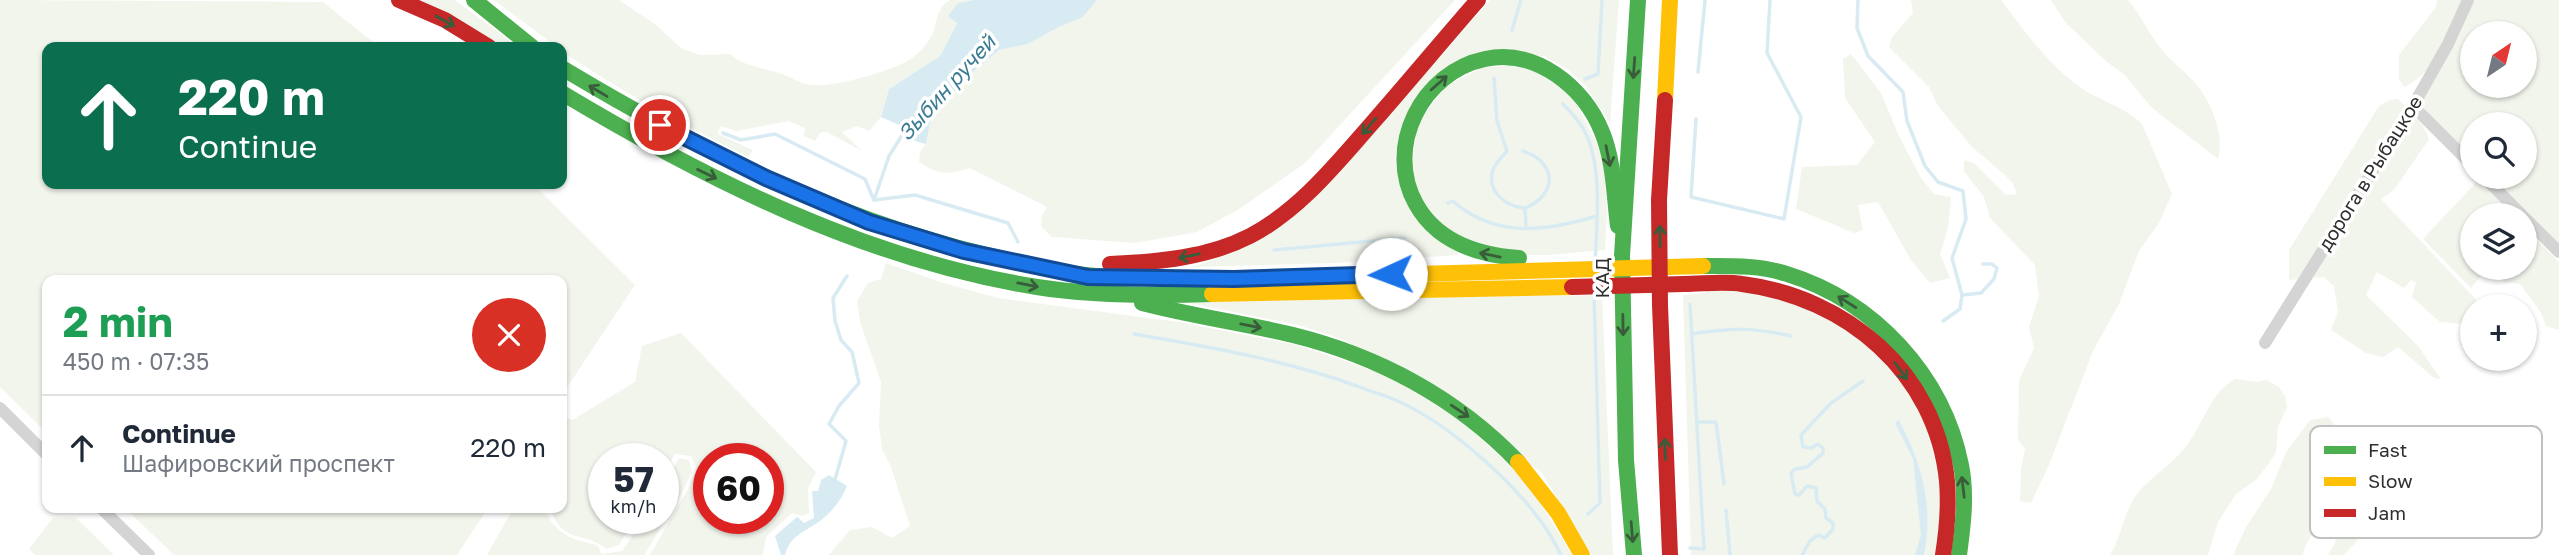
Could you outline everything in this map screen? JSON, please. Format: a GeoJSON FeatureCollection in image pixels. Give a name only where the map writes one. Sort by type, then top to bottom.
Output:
{"type":"FeatureCollection","features":[{"type":"Feature","properties":{"kind":"main road"},"geometry":{"type":"LineString","coordinates":[[399,0],[445,20],[481,42]]}},
{"type":"Feature","properties":{"kind":"main road"},"geometry":{"type":"LineString","coordinates":[[474,0],[526,42]]}},
{"type":"Feature","properties":{"kind":"main road"},"geometry":{"type":"LineString","coordinates":[[1018,262],[1157,263],[1207,252],[1250,236],[1290,207],[1333,168],[1478,0]]}},
{"type":"Feature","properties":{"kind":"main road","name":"КАД"},"geometry":{"type":"LineString","coordinates":[[1634,555],[1626,460],[1622,256],[1639,0]]}},
{"type":"Feature","properties":{"kind":"main road"},"geometry":{"type":"LineString","coordinates":[[1670,0],[1659,200],[1660,318],[1670,555]]}},
{"type":"Feature","properties":{"kind":"main road"},"geometry":{"type":"LineString","coordinates":[[1582,263],[1490,256],[1444,237],[1429,223],[1406,186],[1402,159],[1414,111],[1444,78],[1465,65],[1504,58],[1550,69],[1570,83],[1582,97],[1603,133],[1609,156],[1622,256]]}},
{"type":"Feature","properties":{"kind":"main road"},"geometry":{"type":"LineString","coordinates":[[567,71],[635,112],[766,178],[869,222],[964,251],[1088,277],[1234,279],[1582,263],[1614,259],[1655,267],[1740,266],[1788,274],[1820,286],[1848,301],[1885,329],[1934,391],[1952,431],[1960,463],[1965,505],[1959,555]]}},
{"type":"Feature","properties":{"kind":"main road"},"geometry":{"type":"LineString","coordinates":[[567,96],[671,156],[755,197],[819,224],[892,250],[961,270],[1036,286],[1113,294],[1179,296],[1738,283],[1783,290],[1817,303],[1867,334],[1892,358],[1917,393],[1933,424],[1944,459],[1950,500],[1948,536],[1943,555]]}},
{"type":"Feature","properties":{"kind":"main road"},"geometry":{"type":"LineString","coordinates":[[1113,294],[1181,314],[1255,326],[1341,349],[1384,366],[1426,388],[1468,416],[1506,448],[1534,478],[1557,509],[1582,555]]}},
{"type":"Feature","properties":{"kind":"main road"},"geometry":{"type":"LineString","coordinates":[[1668,517],[1677,555]]}},
{"type":"Feature","properties":{"kind":"street","name":"дорога в Рыбацкое"},"geometry":{"type":"LineString","coordinates":[[2266,343],[2413,106],[2448,44],[2468,0]]}},
{"type":"Feature","properties":{"kind":"street"},"geometry":{"type":"LineString","coordinates":[[2413,106],[2460,153]]}},
{"type":"Feature","properties":{"kind":"street"},"geometry":{"type":"LineString","coordinates":[[2496,189],[2510,203]]}},
{"type":"Feature","properties":{"kind":"street"},"geometry":{"type":"LineString","coordinates":[[2537,230],[2559,252]]}},
{"type":"Feature","properties":{"kind":"street"},"geometry":{"type":"LineString","coordinates":[[0,408],[42,450]]}},
{"type":"Feature","properties":{"kind":"street"},"geometry":{"type":"LineString","coordinates":[[106,513],[149,555]]}},
{"type":"Feature","properties":{"kind":"shaded area"},"geometry":{"type":"Polygon","coordinates":[[[0,0],[323,2],[373,42],[42,42],[42,189],[538,189],[635,285],[567,387],[567,275],[42,275],[42,428],[0,387],[0,0]]]}},
{"type":"Feature","properties":{"kind":"shaded area"},"geometry":{"type":"Polygon","coordinates":[[[414,0],[455,0],[511,42],[493,42],[414,0]]]}},
{"type":"Feature","properties":{"kind":"shaded area"},"geometry":{"type":"Polygon","coordinates":[[[494,0],[619,0],[656,25],[681,48],[700,55],[730,54],[747,64],[806,84],[820,85],[860,78],[909,60],[922,50],[929,40],[942,6],[951,0],[973,0],[958,3],[949,16],[957,22],[940,56],[889,89],[881,117],[869,131],[857,126],[842,132],[862,151],[827,132],[821,132],[815,141],[804,136],[805,128],[788,121],[737,131],[720,126],[718,134],[753,150],[748,157],[607,80],[567,54],[567,42],[550,42],[494,0]]]}},
{"type":"Feature","properties":{"kind":"shaded area"},"geometry":{"type":"Polygon","coordinates":[[[1097,0],[1455,0],[1304,164],[1239,209],[1197,232],[1135,243],[1052,237],[1041,226],[1047,207],[970,168],[944,172],[919,162],[931,118],[966,78],[999,50],[1028,44],[1083,17],[1097,0]]]}},
{"type":"Feature","properties":{"kind":"shaded area"},"geometry":{"type":"Polygon","coordinates":[[[1490,0],[1619,0],[1610,124],[1585,85],[1567,69],[1544,56],[1447,66],[1394,158],[1458,252],[1457,255],[1335,263],[1191,267],[1224,256],[1399,103],[1490,0]]]}},
{"type":"Feature","properties":{"kind":"shaded area"},"geometry":{"type":"Polygon","coordinates":[[[1911,0],[2001,0],[2036,45],[2066,76],[2085,90],[2127,112],[2142,124],[2172,194],[2159,223],[2139,251],[2119,304],[2093,351],[2049,465],[2031,503],[2020,501],[2025,448],[2018,440],[2019,380],[2034,348],[2029,327],[2039,296],[2035,265],[1990,218],[1984,197],[1964,171],[1964,160],[1974,163],[2006,195],[2017,194],[2013,184],[1972,147],[1938,106],[1929,87],[1889,47],[1892,37],[1913,13],[1911,0]]]}},
{"type":"Feature","properties":{"kind":"shaded area"},"geometry":{"type":"Polygon","coordinates":[[[2051,0],[2128,0],[2162,50],[2196,84],[2207,100],[2218,129],[2218,159],[2151,107],[2125,75],[2107,62],[2066,23],[2051,0]]]}},
{"type":"Feature","properties":{"kind":"shaded area"},"geometry":{"type":"Polygon","coordinates":[[[2437,0],[2463,0],[2434,61],[2404,87],[2399,79],[2399,55],[2436,7],[2437,0]]]}},
{"type":"Feature","properties":{"kind":"shaded area"},"geometry":{"type":"Polygon","coordinates":[[[2473,0],[2559,0],[2559,249],[2537,227],[2537,203],[2460,203],[2460,277],[2423,239],[2470,189],[2537,189],[2537,112],[2460,112],[2460,148],[2418,104],[2460,25],[2460,98],[2538,98],[2538,21],[2462,21],[2473,0]]]}},
{"type":"Feature","properties":{"kind":"shaded area"},"geometry":{"type":"Polygon","coordinates":[[[1851,54],[1881,93],[1921,178],[1934,194],[1951,197],[1948,228],[1940,254],[1950,278],[1930,283],[1911,260],[1878,202],[1858,205],[1863,230],[1854,233],[1796,209],[1802,167],[1857,165],[1875,142],[1845,98],[1843,59],[1851,54]]]}},
{"type":"Feature","properties":{"kind":"shaded area"},"geometry":{"type":"Polygon","coordinates":[[[1508,65],[1529,69],[1570,91],[1603,156],[1607,211],[1605,250],[1524,255],[1468,245],[1431,215],[1418,191],[1411,169],[1418,122],[1446,86],[1482,68],[1508,65]]]}},
{"type":"Feature","properties":{"kind":"shaded area"},"geometry":{"type":"Polygon","coordinates":[[[2398,99],[2423,126],[2429,139],[2394,190],[2381,199],[2471,294],[2460,294],[2460,324],[2440,322],[2412,297],[2416,282],[2411,280],[2404,288],[2377,272],[2366,295],[2418,346],[2441,379],[2434,378],[2398,347],[2383,357],[2366,353],[2331,330],[2338,312],[2334,286],[2323,277],[2289,280],[2289,250],[2379,106],[2398,99]]]}},
{"type":"Feature","properties":{"kind":"shaded area"},"geometry":{"type":"Polygon","coordinates":[[[2537,240],[2559,262],[2559,330],[2546,326],[2537,307],[2537,294],[2527,294],[2520,284],[2502,280],[2537,280],[2537,240]]]}},
{"type":"Feature","properties":{"kind":"shaded area"},"geometry":{"type":"Polygon","coordinates":[[[886,263],[998,298],[1179,322],[1297,345],[1380,373],[1420,394],[1463,422],[1528,483],[1572,555],[829,555],[850,530],[872,527],[892,538],[910,526],[891,467],[882,449],[879,425],[881,382],[860,322],[857,301],[868,283],[881,279],[886,263]]]}},
{"type":"Feature","properties":{"kind":"shaded area"},"geometry":{"type":"Polygon","coordinates":[[[2463,280],[2477,280],[2471,288],[2463,280]]]}},
{"type":"Feature","properties":{"kind":"shaded area"},"geometry":{"type":"Polygon","coordinates":[[[1706,287],[1780,297],[1841,323],[1884,359],[1924,417],[1941,484],[1937,555],[1691,555],[1683,295],[1705,293],[1706,287]]]}},
{"type":"Feature","properties":{"kind":"shaded area"},"geometry":{"type":"Polygon","coordinates":[[[1602,295],[1613,555],[1592,555],[1541,472],[1345,340],[1298,325],[1179,301],[1602,295]]]}},
{"type":"Feature","properties":{"kind":"shaded area"},"geometry":{"type":"Polygon","coordinates":[[[681,333],[816,472],[808,489],[809,513],[803,516],[792,513],[784,520],[784,443],[693,443],[693,460],[691,456],[679,454],[679,443],[588,443],[588,534],[626,534],[619,545],[606,549],[598,543],[568,533],[561,528],[552,513],[567,513],[567,418],[572,420],[635,382],[642,346],[681,333]]]}},
{"type":"Feature","properties":{"kind":"shaded area"},"geometry":{"type":"Polygon","coordinates":[[[2235,379],[2257,382],[2267,380],[2279,387],[2285,396],[2287,407],[2278,427],[2276,452],[2256,480],[2236,494],[2218,522],[2208,555],[2110,555],[2133,500],[2145,485],[2181,452],[2193,437],[2213,400],[2235,379]]]}},
{"type":"Feature","properties":{"kind":"shaded area"},"geometry":{"type":"Polygon","coordinates":[[[2328,417],[2336,426],[2310,426],[2310,538],[2303,555],[2233,555],[2246,527],[2271,489],[2286,452],[2310,420],[2328,417]]]}},
{"type":"Feature","properties":{"kind":"shaded area"},"geometry":{"type":"Polygon","coordinates":[[[679,458],[689,460],[692,471],[679,498],[679,458]]]}},
{"type":"Feature","properties":{"kind":"shaded area"},"geometry":{"type":"Polygon","coordinates":[[[693,475],[693,534],[769,534],[766,537],[763,555],[650,555],[662,534],[679,534],[679,505],[693,475]]]}},
{"type":"Feature","properties":{"kind":"shaded area"},"geometry":{"type":"Polygon","coordinates":[[[130,513],[485,513],[457,555],[174,555],[130,513]]]}},
{"type":"Feature","properties":{"kind":"shaded area"},"geometry":{"type":"Polygon","coordinates":[[[510,513],[547,513],[558,529],[579,541],[597,545],[602,554],[622,551],[634,534],[657,534],[644,555],[487,555],[510,513]]]}},
{"type":"Feature","properties":{"kind":"shaded area"},"geometry":{"type":"Polygon","coordinates":[[[75,517],[114,555],[35,555],[29,549],[53,518],[75,517]]]}},
{"type":"Feature","properties":{"kind":"shaded area"},"geometry":{"type":"Polygon","coordinates":[[[2336,538],[2359,538],[2344,555],[2328,555],[2336,538]]]}},
{"type":"Feature","properties":{"kind":"water"},"geometry":{"type":"Polygon","coordinates":[[[973,0],[1097,0],[1083,17],[1028,44],[999,50],[966,78],[931,118],[926,144],[911,140],[906,128],[881,117],[889,89],[940,56],[957,23],[948,16],[958,3],[973,0]]]}},
{"type":"Feature","properties":{"kind":"water"},"geometry":{"type":"Polygon","coordinates":[[[1899,420],[1920,469],[1927,502],[1924,555],[1915,555],[1921,535],[1913,459],[1895,423],[1899,420]]]}},
{"type":"Feature","properties":{"kind":"water"},"geometry":{"type":"Polygon","coordinates":[[[829,475],[847,486],[829,514],[794,539],[785,555],[781,555],[775,536],[784,534],[784,528],[797,517],[804,523],[814,518],[812,491],[818,491],[821,480],[829,475]]]}},
{"type":"Feature","properties":{"kind":"waterway"},"geometry":{"type":"LineString","coordinates":[[1512,30],[1521,0]]}},
{"type":"Feature","properties":{"kind":"waterway"},"geometry":{"type":"LineString","coordinates":[[1585,79],[1598,74],[1602,0]]}},
{"type":"Feature","properties":{"kind":"waterway"},"geometry":{"type":"LineString","coordinates":[[1698,72],[1705,0]]}},
{"type":"Feature","properties":{"kind":"waterway"},"geometry":{"type":"LineString","coordinates":[[1696,119],[1691,197],[1784,219],[1801,117],[1767,53],[1770,0]]}},
{"type":"Feature","properties":{"kind":"waterway"},"geometry":{"type":"LineString","coordinates":[[1858,0],[1857,28],[1868,56],[1903,92],[1907,121],[1925,166],[1938,182],[1963,191],[1966,219],[1952,258],[1962,295],[1960,309],[1943,321]]}},
{"type":"Feature","properties":{"kind":"waterway"},"geometry":{"type":"LineString","coordinates":[[1494,78],[1497,121],[1507,151],[1494,167],[1493,185],[1505,201],[1525,208]]}},
{"type":"Feature","properties":{"kind":"waterway"},"geometry":{"type":"LineString","coordinates":[[1563,104],[1584,130],[1594,160],[1597,194],[1595,262]]}},
{"type":"Feature","properties":{"kind":"waterway","name":"Зыбин ручей"},"geometry":{"type":"LineString","coordinates":[[874,200],[889,156],[909,124]]}},
{"type":"Feature","properties":{"kind":"waterway"},"geometry":{"type":"LineString","coordinates":[[723,133],[741,140],[775,134],[865,179],[873,198]]}},
{"type":"Feature","properties":{"kind":"waterway"},"geometry":{"type":"LineString","coordinates":[[1523,151],[1542,163],[1549,179],[1543,195],[1525,208],[1526,228]]}},
{"type":"Feature","properties":{"kind":"waterway"},"geometry":{"type":"LineString","coordinates":[[874,200],[915,195],[1008,223],[1018,242]]}},
{"type":"Feature","properties":{"kind":"waterway"},"geometry":{"type":"LineString","coordinates":[[1448,203],[1453,201],[1486,221],[1522,228],[1541,228],[1597,216]]}},
{"type":"Feature","properties":{"kind":"waterway"},"geometry":{"type":"LineString","coordinates":[[1274,250],[1405,238]]}},
{"type":"Feature","properties":{"kind":"waterway"},"geometry":{"type":"LineString","coordinates":[[1962,295],[1981,293],[1994,279],[1997,268],[1992,264],[1983,264]]}},
{"type":"Feature","properties":{"kind":"waterway","name":"Зыбин ручей"},"geometry":{"type":"LineString","coordinates":[[834,483],[846,441],[829,424],[839,406],[859,383],[852,352],[841,340],[835,321],[833,298],[847,276]]}},
{"type":"Feature","properties":{"kind":"waterway"},"geometry":{"type":"LineString","coordinates":[[1588,514],[1600,503],[1594,294]]}},
{"type":"Feature","properties":{"kind":"waterway"},"geometry":{"type":"LineString","coordinates":[[1690,304],[1704,549],[1690,548]]}},
{"type":"Feature","properties":{"kind":"waterway"},"geometry":{"type":"LineString","coordinates":[[1692,334],[1742,329],[1791,336]]}},
{"type":"Feature","properties":{"kind":"waterway"},"geometry":{"type":"LineString","coordinates":[[1134,334],[1219,349],[1302,369],[1386,396],[1415,410],[1466,444],[1509,484],[1542,523],[1561,555]]}},
{"type":"Feature","properties":{"kind":"waterway"},"geometry":{"type":"LineString","coordinates":[[1802,555],[1810,541],[1818,535],[1825,538],[1833,529],[1833,523],[1826,518],[1825,509],[1817,501],[1816,488],[1807,486],[1799,495],[1795,494],[1791,473],[1795,469],[1807,467],[1823,453],[1823,448],[1818,444],[1811,448],[1803,447],[1801,435],[1831,403],[1863,381]]}},
{"type":"Feature","properties":{"kind":"waterway"},"geometry":{"type":"LineString","coordinates":[[1697,422],[1716,422],[1724,484]]}},
{"type":"Feature","properties":{"kind":"waterway"},"geometry":{"type":"LineString","coordinates":[[1726,510],[1730,555]]}},
{"type":"Feature","properties":{"kind":"traffic: fast"},"geometry":{"type":"LineString","coordinates":[[474,0],[526,42]]}},
{"type":"Feature","properties":{"kind":"traffic: fast"},"geometry":{"type":"LineString","coordinates":[[1634,555],[1626,460],[1622,256],[1638,0]]}},
{"type":"Feature","properties":{"kind":"traffic: fast"},"geometry":{"type":"LineString","coordinates":[[1519,258],[1474,250],[1447,237],[1425,217],[1407,182],[1404,159],[1407,137],[1415,115],[1427,96],[1443,79],[1463,67],[1485,59],[1504,57],[1540,65],[1571,86],[1583,100],[1594,115],[1606,143],[1618,226]]}},
{"type":"Feature","properties":{"kind":"traffic: fast"},"geometry":{"type":"LineString","coordinates":[[567,71],[724,157],[836,207],[953,246],[1065,272],[1117,277]]}},
{"type":"Feature","properties":{"kind":"traffic: fast"},"geometry":{"type":"LineString","coordinates":[[567,96],[674,157],[732,186],[791,213],[912,258],[974,275],[1059,290],[1124,295],[1212,294]]}},
{"type":"Feature","properties":{"kind":"traffic: fast"},"geometry":{"type":"LineString","coordinates":[[1703,266],[1766,269],[1819,286],[1876,323],[1900,346],[1921,372],[1952,432],[1964,488],[1959,555]]}},
{"type":"Feature","properties":{"kind":"traffic: fast"},"geometry":{"type":"LineString","coordinates":[[1142,303],[1293,335],[1355,355],[1414,382],[1442,399],[1469,418],[1518,462]]}},
{"type":"Feature","properties":{"kind":"traffic: slow"},"geometry":{"type":"LineString","coordinates":[[1665,100],[1670,0]]}},
{"type":"Feature","properties":{"kind":"traffic: slow"},"geometry":{"type":"LineString","coordinates":[[1117,277],[1234,279],[1703,266]]}},
{"type":"Feature","properties":{"kind":"traffic: slow"},"geometry":{"type":"LineString","coordinates":[[1212,294],[1572,287]]}},
{"type":"Feature","properties":{"kind":"traffic: slow"},"geometry":{"type":"LineString","coordinates":[[1518,462],[1558,513],[1582,555]]}},
{"type":"Feature","properties":{"kind":"traffic: jam"},"geometry":{"type":"LineString","coordinates":[[399,0],[445,20],[481,42]]}},
{"type":"Feature","properties":{"kind":"traffic: jam"},"geometry":{"type":"LineString","coordinates":[[1110,264],[1164,260],[1217,249],[1250,236],[1285,213],[1332,169],[1478,0]]}},
{"type":"Feature","properties":{"kind":"traffic: jam"},"geometry":{"type":"LineString","coordinates":[[1665,100],[1659,200],[1660,305],[1670,555]]}},
{"type":"Feature","properties":{"kind":"traffic: jam"},"geometry":{"type":"LineString","coordinates":[[1572,287],[1742,284],[1780,292],[1816,305],[1850,323],[1879,347],[1905,374],[1925,406],[1939,442],[1947,481],[1943,555]]}},
{"type":"Feature","properties":{"kind":"route"},"geometry":{"type":"LineString","coordinates":[[660,125],[766,178],[869,222],[964,251],[1088,277],[1234,279],[1391,274]]}}]}
